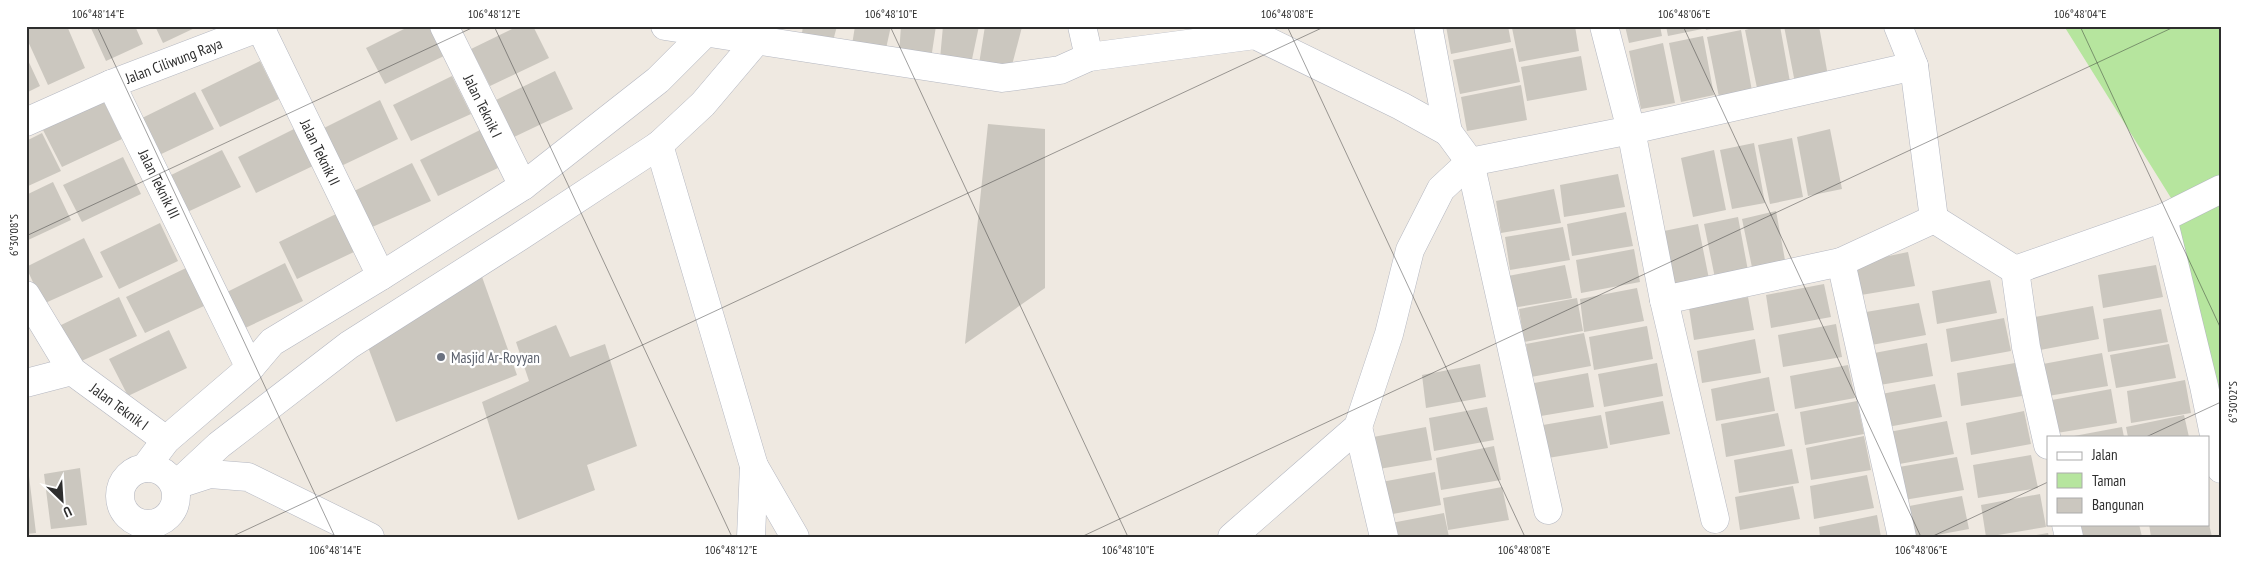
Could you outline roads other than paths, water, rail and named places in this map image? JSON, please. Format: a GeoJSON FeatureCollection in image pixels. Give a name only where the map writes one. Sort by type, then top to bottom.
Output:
{"type":"FeatureCollection","features":[{"type":"Feature","properties":{"kind":"street","name":"Jalan Teknik I"},"geometry":{"type":"LineString","coordinates":[[444,26],[523,186]]}},
{"type":"Feature","properties":{"kind":"street"},"geometry":{"type":"LineString","coordinates":[[665,26],[760,33],[1002,78],[1060,70],[1089,57],[1255,31],[1401,106],[1448,132],[1470,162],[1548,510]]}},
{"type":"Feature","properties":{"kind":"street"},"geometry":{"type":"LineString","coordinates":[[1082,26],[1089,57]]}},
{"type":"Feature","properties":{"kind":"street"},"geometry":{"type":"LineString","coordinates":[[1428,26],[1448,132]]}},
{"type":"Feature","properties":{"kind":"street"},"geometry":{"type":"LineString","coordinates":[[1604,26],[1631,130],[1664,300],[1715,520]]}},
{"type":"Feature","properties":{"kind":"street"},"geometry":{"type":"LineString","coordinates":[[1898,26],[1914,66],[1934,219]]}},
{"type":"Feature","properties":{"kind":"street","name":"Jalan Ciliwung Raya"},"geometry":{"type":"LineString","coordinates":[[111,84],[262,27]]}},
{"type":"Feature","properties":{"kind":"street","name":"Jalan Teknik II"},"geometry":{"type":"LineString","coordinates":[[262,27],[381,276]]}},
{"type":"Feature","properties":{"kind":"street"},"geometry":{"type":"LineString","coordinates":[[145,468],[164,472],[175,486],[176,503],[157,529],[142,523],[118,531],[121,489],[130,474],[145,468],[166,440],[250,368],[272,342],[523,186],[658,80],[706,30]]}},
{"type":"Feature","properties":{"kind":"street"},"geometry":{"type":"LineString","coordinates":[[175,486],[219,444],[349,345],[519,238],[659,145],[704,104],[760,33]]}},
{"type":"Feature","properties":{"kind":"street"},"geometry":{"type":"LineString","coordinates":[[1232,537],[1358,427],[1389,334],[1410,250],[1441,188],[1470,162],[1631,130],[1914,66]]}},
{"type":"Feature","properties":{"kind":"street"},"geometry":{"type":"LineString","coordinates":[[26,122],[111,84]]}},
{"type":"Feature","properties":{"kind":"street","name":"Jalan Teknik III"},"geometry":{"type":"LineString","coordinates":[[111,84],[250,368]]}},
{"type":"Feature","properties":{"kind":"street"},"geometry":{"type":"LineString","coordinates":[[659,145],[754,466],[795,537]]}},
{"type":"Feature","properties":{"kind":"street"},"geometry":{"type":"LineString","coordinates":[[2015,270],[2163,218],[2221,189]]}},
{"type":"Feature","properties":{"kind":"street"},"geometry":{"type":"LineString","coordinates":[[2163,218],[2212,382],[2221,470]]}},
{"type":"Feature","properties":{"kind":"street"},"geometry":{"type":"LineString","coordinates":[[1664,300],[1841,262],[1934,219]]}},
{"type":"Feature","properties":{"kind":"street"},"geometry":{"type":"LineString","coordinates":[[1934,219],[2015,270],[2026,346],[2047,440]]}},
{"type":"Feature","properties":{"kind":"street"},"geometry":{"type":"LineString","coordinates":[[1841,262],[1902,537]]}},
{"type":"Feature","properties":{"kind":"street","name":"Jalan Teknik I"},"geometry":{"type":"LineString","coordinates":[[26,295],[72,371],[166,440]]}},
{"type":"Feature","properties":{"kind":"street"},"geometry":{"type":"LineString","coordinates":[[26,384],[72,371]]}},
{"type":"Feature","properties":{"kind":"street"},"geometry":{"type":"LineString","coordinates":[[1358,427],[1384,537]]}},
{"type":"Feature","properties":{"kind":"street"},"geometry":{"type":"LineString","coordinates":[[751,537],[754,466]]}},
{"type":"Feature","properties":{"kind":"street"},"geometry":{"type":"LineString","coordinates":[[175,486],[210,474],[248,478],[365,536]]}},
{"type":"Feature","properties":{"kind":"place","name":"Masjid Ar-Royyan"},"geometry":{"type":"Point","coordinates":[441,357]}}]}
